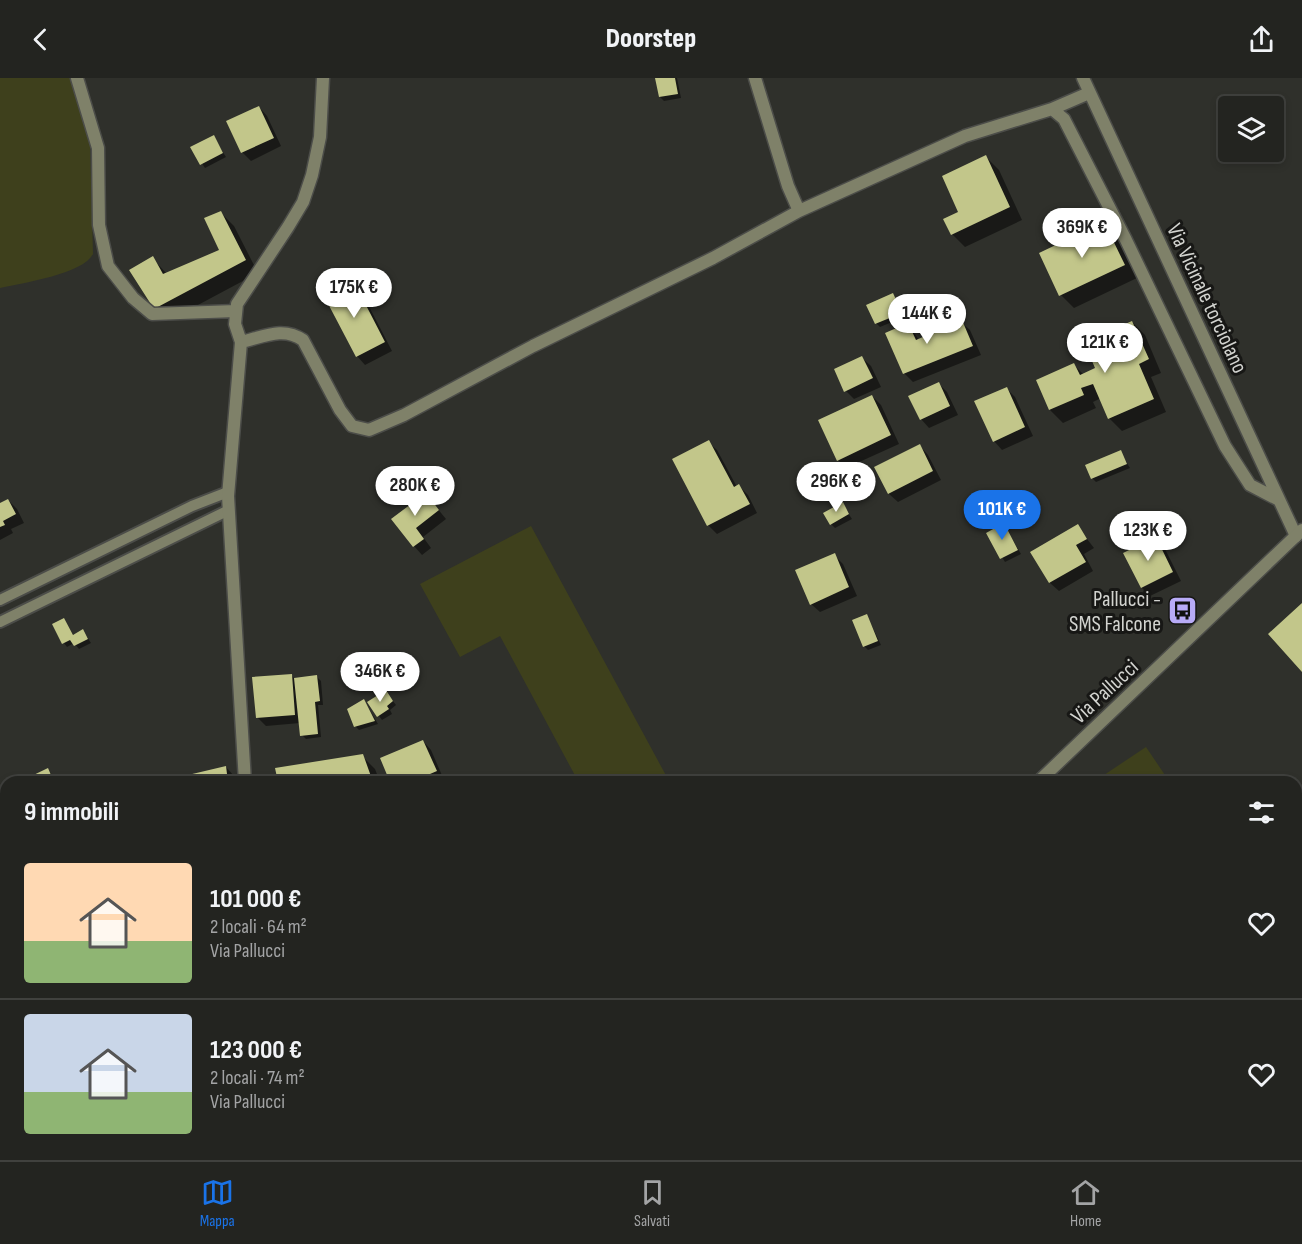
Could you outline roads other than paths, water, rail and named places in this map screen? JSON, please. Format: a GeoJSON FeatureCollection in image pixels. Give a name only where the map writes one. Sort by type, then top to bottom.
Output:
{"type":"FeatureCollection","features":[{"type":"Feature","properties":{"kind":"street"},"geometry":{"type":"LineString","coordinates":[[77,78],[98,148],[99,225],[108,266],[133,298],[152,314],[236,311]]}},
{"type":"Feature","properties":{"kind":"street"},"geometry":{"type":"LineString","coordinates":[[245,776],[228,492],[241,342],[235,324],[236,311],[303,202],[312,175],[320,137],[323,78]]}},
{"type":"Feature","properties":{"kind":"street"},"geometry":{"type":"LineString","coordinates":[[755,78],[788,186],[799,211]]}},
{"type":"Feature","properties":{"kind":"street","name":"Via Vicinale torciolano"},"geometry":{"type":"LineString","coordinates":[[1083,78],[1279,500],[1299,533]]}},
{"type":"Feature","properties":{"kind":"street"},"geometry":{"type":"LineString","coordinates":[[241,342],[283,331],[294,333],[303,340],[340,410],[352,426],[369,430],[404,415],[533,346],[713,258],[799,211],[965,136],[1052,109],[1089,93]]}},
{"type":"Feature","properties":{"kind":"street"},"geometry":{"type":"LineString","coordinates":[[1052,109],[1064,119],[1076,139],[1224,446],[1250,485],[1279,500]]}},
{"type":"Feature","properties":{"kind":"street","name":"Via Pallucci"},"geometry":{"type":"LineString","coordinates":[[1044,776],[1299,533]]}},
{"type":"Feature","properties":{"kind":"lane"},"geometry":{"type":"LineString","coordinates":[[0,600],[192,506],[228,492]]}},
{"type":"Feature","properties":{"kind":"lane"},"geometry":{"type":"LineString","coordinates":[[0,622],[229,510]]}},
{"type":"Feature","properties":{"kind":"place","name":"Pallucci - SMS Falcone"},"geometry":{"type":"Point","coordinates":[1182,611]}}]}
